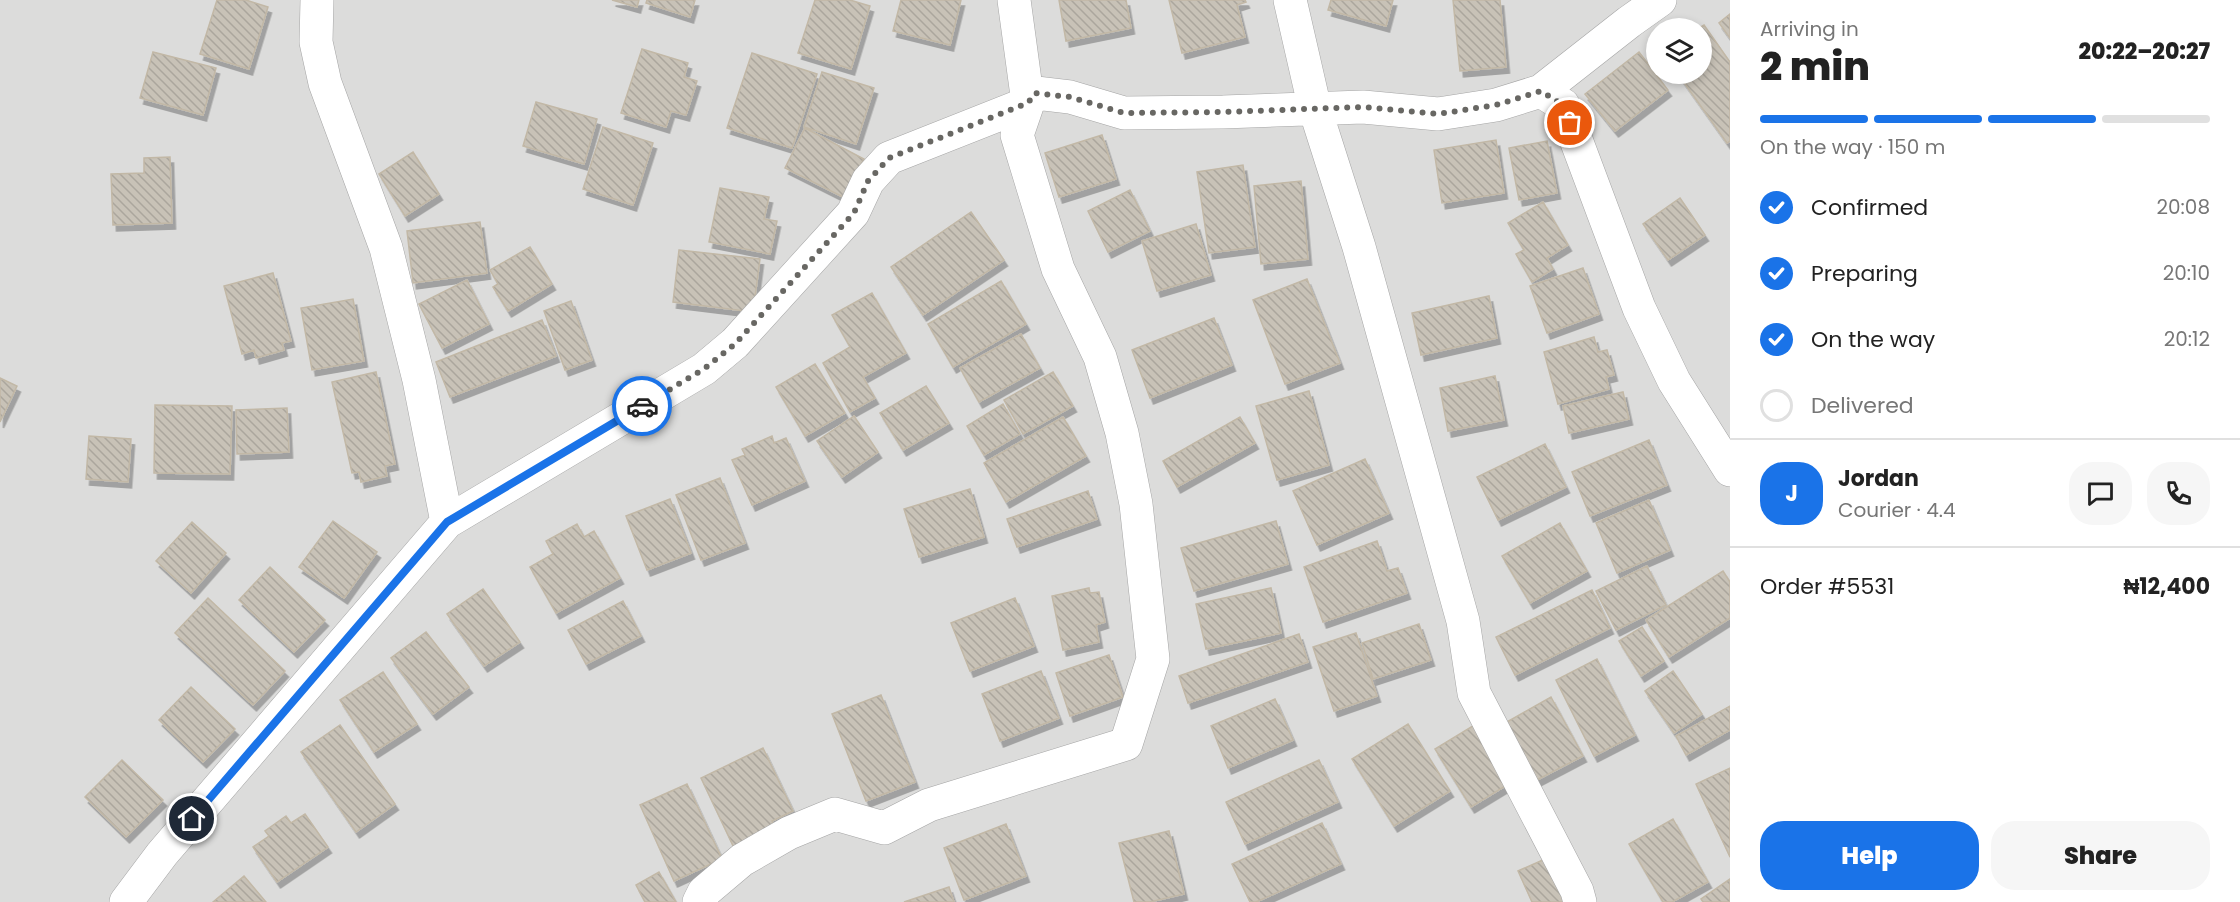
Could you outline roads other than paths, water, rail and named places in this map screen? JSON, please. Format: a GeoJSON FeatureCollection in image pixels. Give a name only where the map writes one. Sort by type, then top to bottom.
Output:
{"type":"FeatureCollection","features":[{"type":"Feature","properties":{"kind":"street"},"geometry":{"type":"LineString","coordinates":[[317,0],[316,42],[325,83],[386,248],[418,381],[447,522]]}},
{"type":"Feature","properties":{"kind":"street"},"geometry":{"type":"LineString","coordinates":[[1014,0],[1028,103]]}},
{"type":"Feature","properties":{"kind":"street"},"geometry":{"type":"LineString","coordinates":[[1290,0],[1315,109],[1359,247],[1463,621],[1474,693],[1577,891],[1580,902]]}},
{"type":"Feature","properties":{"kind":"street"},"geometry":{"type":"LineString","coordinates":[[699,902],[704,892],[742,860],[789,833],[835,814],[884,828],[929,806],[1125,744],[1153,659],[1136,504],[1122,433],[1100,357],[1058,269],[1017,135],[1028,103],[1035,93],[1070,97],[1124,113],[1363,107],[1438,114],[1496,105],[1541,91],[1625,11],[1660,0]]}},
{"type":"Feature","properties":{"kind":"street"},"geometry":{"type":"LineString","coordinates":[[1541,91],[1563,105],[1639,308],[1674,381],[1730,470]]}},
{"type":"Feature","properties":{"kind":"street"},"geometry":{"type":"LineString","coordinates":[[126,902],[162,855],[447,522],[704,369],[727,350],[854,213],[868,181],[889,158],[1028,103]]}}]}
